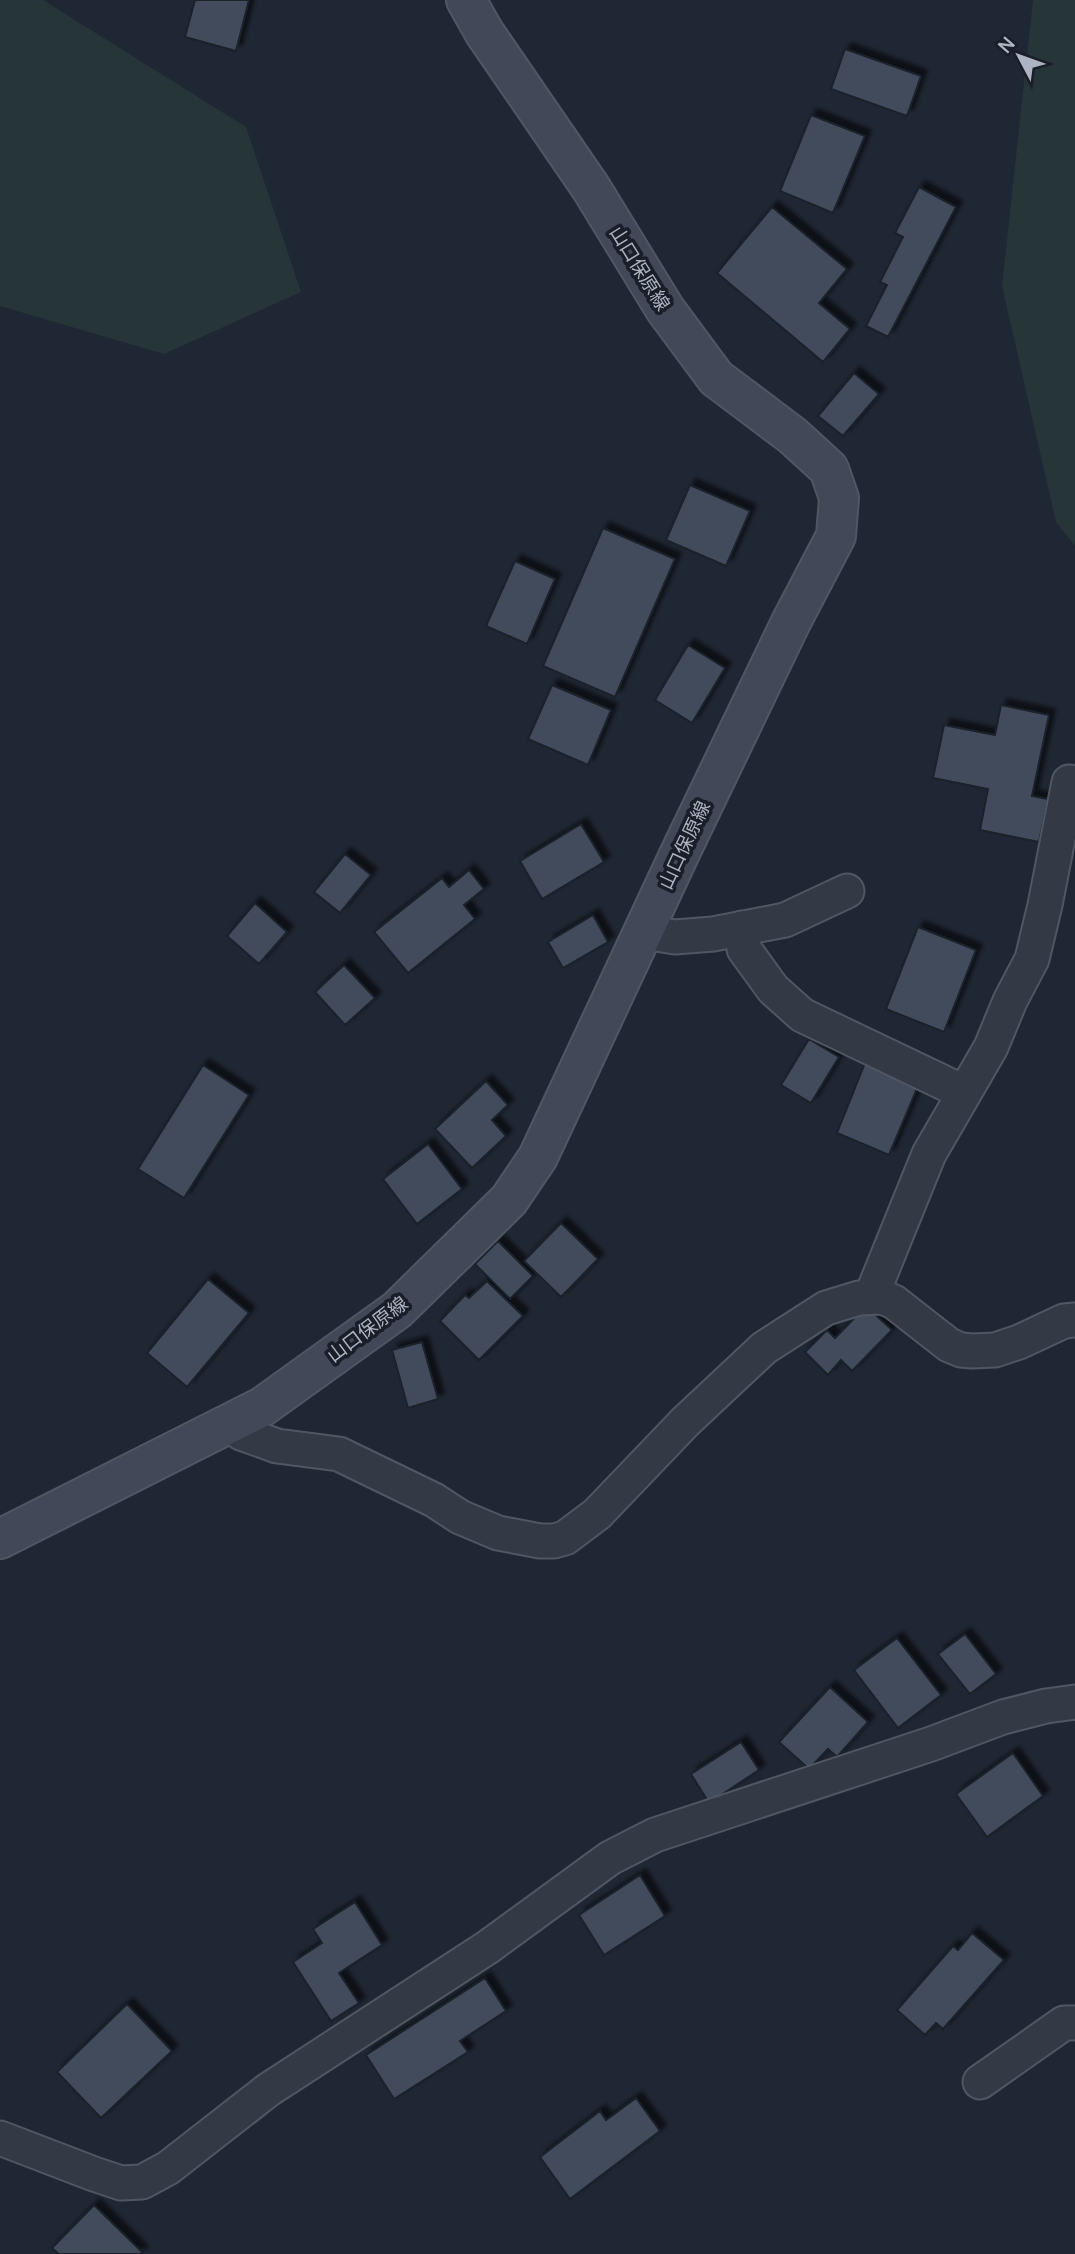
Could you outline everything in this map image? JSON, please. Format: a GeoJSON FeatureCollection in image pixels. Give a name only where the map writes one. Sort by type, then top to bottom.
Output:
{"type":"FeatureCollection","features":[{"type":"Feature","properties":{"kind":"main road","name":"山口保原線"},"geometry":{"type":"LineString","coordinates":[[0,1539],[262,1407],[397,1310],[509,1200],[538,1157],[791,622],[836,536],[839,498],[829,469],[793,436],[716,378],[665,309],[591,188],[484,32],[466,0]]}},
{"type":"Feature","properties":{"kind":"street"},"geometry":{"type":"LineString","coordinates":[[871,1297],[929,1154],[991,1047],[1010,1001],[1032,959],[1069,782]]}},
{"type":"Feature","properties":{"kind":"street"},"geometry":{"type":"LineString","coordinates":[[644,932],[675,937],[785,920],[847,891]]}},
{"type":"Feature","properties":{"kind":"street"},"geometry":{"type":"LineString","coordinates":[[742,928],[744,949],[773,989],[802,1015],[963,1092]]}},
{"type":"Feature","properties":{"kind":"street"},"geometry":{"type":"LineString","coordinates":[[232,1422],[241,1433],[276,1446],[339,1454],[434,1500],[460,1517],[498,1533],[554,1541],[565,1538],[597,1514],[685,1422],[764,1348],[827,1308],[859,1298],[882,1297],[894,1302],[949,1345],[961,1350],[995,1350],[1020,1342],[1064,1321],[1075,1320]]}},
{"type":"Feature","properties":{"kind":"street"},"geometry":{"type":"LineString","coordinates":[[0,2138],[121,2183],[142,2182],[168,2168],[268,2090],[488,1947],[610,1858],[654,1835],[930,1744],[1003,1717],[1075,1702]]}},
{"type":"Feature","properties":{"kind":"street"},"geometry":{"type":"LineString","coordinates":[[980,2082],[1063,2023],[1075,2023]]}},
{"type":"Feature","properties":{"kind":"shaded area"},"geometry":{"type":"Polygon","coordinates":[[[0,0],[43,0],[246,127],[301,292],[164,354],[0,306],[0,0]]]}},
{"type":"Feature","properties":{"kind":"shaded area"},"geometry":{"type":"Polygon","coordinates":[[[1033,0],[1075,0],[1075,546],[1056,522],[1002,286],[1033,0]]]}},
{"type":"Feature","properties":{"kind":"building"},"geometry":{"type":"Polygon","coordinates":[[[195,0],[249,0],[236,51],[185,37],[195,0]]]}},
{"type":"Feature","properties":{"kind":"building"},"geometry":{"type":"Polygon","coordinates":[[[845,49],[921,76],[907,116],[831,89],[845,49]]]}},
{"type":"Feature","properties":{"kind":"building"},"geometry":{"type":"Polygon","coordinates":[[[811,115],[865,136],[833,213],[780,191],[811,115]]]}},
{"type":"Feature","properties":{"kind":"building"},"geometry":{"type":"Polygon","coordinates":[[[919,187],[956,207],[888,337],[866,326],[887,285],[880,282],[903,237],[895,233],[919,187]]]}},
{"type":"Feature","properties":{"kind":"building"},"geometry":{"type":"Polygon","coordinates":[[[772,207],[847,269],[819,303],[850,329],[823,362],[717,273],[772,207]]]}},
{"type":"Feature","properties":{"kind":"building"},"geometry":{"type":"Polygon","coordinates":[[[854,373],[879,394],[843,436],[818,416],[854,373]]]}},
{"type":"Feature","properties":{"kind":"building"},"geometry":{"type":"Polygon","coordinates":[[[690,485],[750,511],[726,566],[666,540],[690,485]]]}},
{"type":"Feature","properties":{"kind":"building"},"geometry":{"type":"Polygon","coordinates":[[[603,528],[675,559],[615,697],[543,666],[603,528]]]}},
{"type":"Feature","properties":{"kind":"building"},"geometry":{"type":"Polygon","coordinates":[[[515,561],[555,579],[527,644],[486,626],[515,561]]]}},
{"type":"Feature","properties":{"kind":"building"},"geometry":{"type":"Polygon","coordinates":[[[688,645],[725,668],[692,723],[655,700],[688,645]]]}},
{"type":"Feature","properties":{"kind":"building"},"geometry":{"type":"Polygon","coordinates":[[[552,685],[611,710],[588,765],[528,739],[552,685]]]}},
{"type":"Feature","properties":{"kind":"building"},"geometry":{"type":"Polygon","coordinates":[[[1001,705],[1049,715],[1032,796],[1048,799],[1039,842],[980,830],[988,789],[933,778],[944,725],[995,735],[1001,705]]]}},
{"type":"Feature","properties":{"kind":"building"},"geometry":{"type":"Polygon","coordinates":[[[581,824],[604,862],[542,899],[520,861],[581,824]]]}},
{"type":"Feature","properties":{"kind":"building"},"geometry":{"type":"Polygon","coordinates":[[[345,854],[371,875],[340,913],[314,892],[345,854]]]}},
{"type":"Feature","properties":{"kind":"building"},"geometry":{"type":"Polygon","coordinates":[[[469,870],[484,889],[464,905],[475,919],[408,973],[374,932],[442,878],[449,887],[469,870]]]}},
{"type":"Feature","properties":{"kind":"building"},"geometry":{"type":"Polygon","coordinates":[[[255,903],[287,932],[259,964],[227,936],[255,903]]]}},
{"type":"Feature","properties":{"kind":"building"},"geometry":{"type":"Polygon","coordinates":[[[593,915],[608,942],[563,968],[548,942],[593,915]]]}},
{"type":"Feature","properties":{"kind":"building"},"geometry":{"type":"Polygon","coordinates":[[[918,927],[976,950],[944,1032],[886,1009],[918,927]]]}},
{"type":"Feature","properties":{"kind":"building"},"geometry":{"type":"Polygon","coordinates":[[[344,965],[375,998],[345,1025],[315,992],[344,965]]]}},
{"type":"Feature","properties":{"kind":"building"},"geometry":{"type":"Polygon","coordinates":[[[809,1039],[839,1057],[811,1103],[781,1085],[809,1039]]]}},
{"type":"Feature","properties":{"kind":"building"},"geometry":{"type":"Polygon","coordinates":[[[865,1063],[919,1084],[889,1155],[837,1133],[865,1063]]]}},
{"type":"Feature","properties":{"kind":"building"},"geometry":{"type":"Polygon","coordinates":[[[203,1065],[249,1095],[184,1198],[138,1169],[203,1065]]]}},
{"type":"Feature","properties":{"kind":"building"},"geometry":{"type":"Polygon","coordinates":[[[486,1081],[508,1105],[492,1120],[506,1136],[472,1168],[435,1129],[486,1081]]]}},
{"type":"Feature","properties":{"kind":"building"},"geometry":{"type":"Polygon","coordinates":[[[428,1144],[462,1189],[417,1224],[383,1179],[428,1144]]]}},
{"type":"Feature","properties":{"kind":"building"},"geometry":{"type":"Polygon","coordinates":[[[561,1223],[598,1259],[561,1297],[524,1261],[561,1223]]]}},
{"type":"Feature","properties":{"kind":"building"},"geometry":{"type":"Polygon","coordinates":[[[498,1241],[533,1276],[510,1299],[475,1264],[498,1241]]]}},
{"type":"Feature","properties":{"kind":"building"},"geometry":{"type":"Polygon","coordinates":[[[208,1279],[249,1313],[187,1387],[147,1353],[208,1279]]]}},
{"type":"Feature","properties":{"kind":"building"},"geometry":{"type":"Polygon","coordinates":[[[487,1281],[523,1316],[479,1360],[440,1321],[465,1295],[469,1298],[487,1281]]]}},
{"type":"Feature","properties":{"kind":"building"},"geometry":{"type":"Polygon","coordinates":[[[866,1306],[892,1330],[852,1371],[841,1360],[828,1375],[805,1352],[827,1330],[835,1338],[866,1306]]]}},
{"type":"Feature","properties":{"kind":"building"},"geometry":{"type":"Polygon","coordinates":[[[422,1342],[438,1399],[408,1408],[392,1350],[422,1342]]]}},
{"type":"Feature","properties":{"kind":"building"},"geometry":{"type":"Polygon","coordinates":[[[965,1634],[996,1674],[970,1694],[938,1654],[965,1634]]]}},
{"type":"Feature","properties":{"kind":"building"},"geometry":{"type":"Polygon","coordinates":[[[897,1638],[941,1695],[898,1728],[854,1670],[897,1638]]]}},
{"type":"Feature","properties":{"kind":"building"},"geometry":{"type":"Polygon","coordinates":[[[830,1687],[868,1722],[837,1757],[828,1749],[809,1769],[779,1742],[830,1687]]]}},
{"type":"Feature","properties":{"kind":"building"},"geometry":{"type":"Polygon","coordinates":[[[741,1742],[759,1770],[709,1803],[691,1774],[741,1742]]]}},
{"type":"Feature","properties":{"kind":"building"},"geometry":{"type":"Polygon","coordinates":[[[1013,1753],[1043,1796],[987,1837],[956,1794],[1013,1753]]]}},
{"type":"Feature","properties":{"kind":"building"},"geometry":{"type":"Polygon","coordinates":[[[640,1875],[665,1916],[604,1955],[579,1915],[640,1875]]]}},
{"type":"Feature","properties":{"kind":"building"},"geometry":{"type":"Polygon","coordinates":[[[355,1902],[382,1945],[339,1973],[359,2003],[331,2021],[293,1962],[322,1943],[313,1929],[355,1902]]]}},
{"type":"Feature","properties":{"kind":"building"},"geometry":{"type":"Polygon","coordinates":[[[972,1933],[1004,1960],[943,2029],[936,2023],[925,2035],[897,2010],[953,1946],[958,1950],[972,1933]]]}},
{"type":"Feature","properties":{"kind":"building"},"geometry":{"type":"Polygon","coordinates":[[[485,1978],[506,2011],[460,2041],[468,2052],[394,2099],[366,2055],[485,1978]]]}},
{"type":"Feature","properties":{"kind":"building"},"geometry":{"type":"Polygon","coordinates":[[[127,2004],[172,2051],[101,2118],[57,2072],[127,2004]]]}},
{"type":"Feature","properties":{"kind":"building"},"geometry":{"type":"Polygon","coordinates":[[[636,2098],[660,2131],[570,2199],[540,2157],[600,2111],[606,2120],[636,2098]]]}},
{"type":"Feature","properties":{"kind":"building"},"geometry":{"type":"Polygon","coordinates":[[[94,2205],[142,2252],[140,2254],[59,2254],[52,2248],[94,2205]]]}}]}
